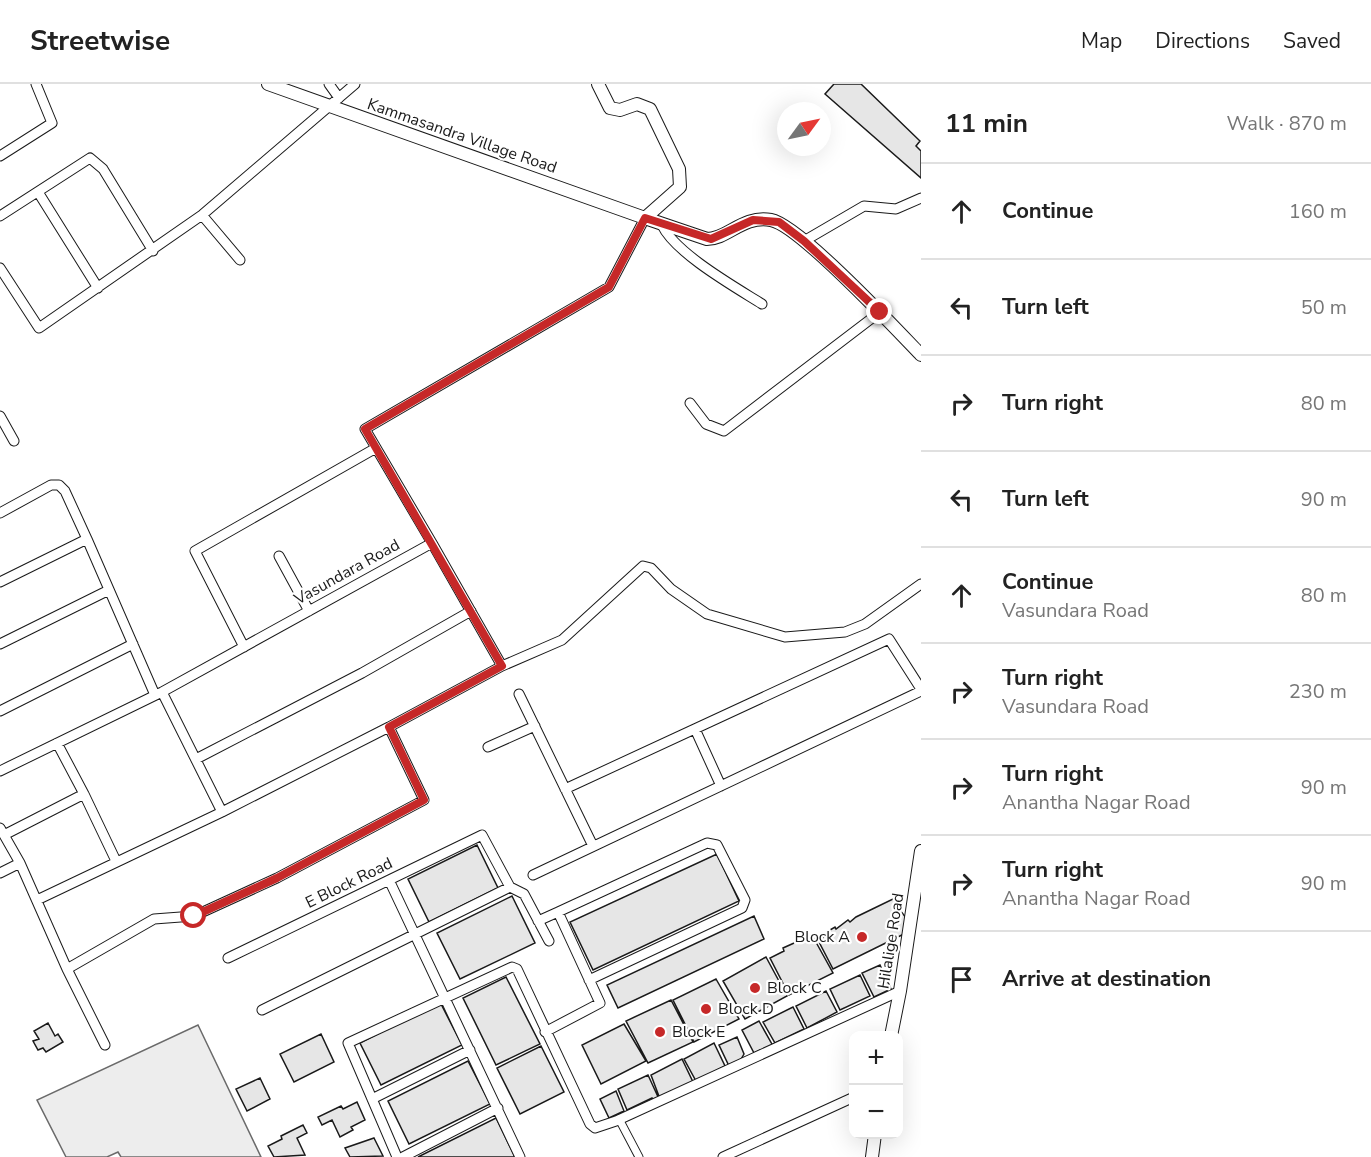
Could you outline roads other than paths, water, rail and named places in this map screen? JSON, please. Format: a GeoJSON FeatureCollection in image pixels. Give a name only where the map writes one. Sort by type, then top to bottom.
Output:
{"type":"FeatureCollection","features":[{"type":"Feature","properties":{"kind":"street"},"geometry":{"type":"LineString","coordinates":[[0,156],[52,123],[36,84]]}},
{"type":"Feature","properties":{"kind":"street","name":"Kammasandra Village Road"},"geometry":{"type":"LineString","coordinates":[[268,84],[662,225],[711,239],[744,222],[771,220],[779,222],[804,241],[880,312],[921,355]]}},
{"type":"Feature","properties":{"kind":"street"},"geometry":{"type":"LineString","coordinates":[[329,84],[339,98]]}},
{"type":"Feature","properties":{"kind":"street"},"geometry":{"type":"LineString","coordinates":[[0,268],[39,328],[202,215],[355,84]]}},
{"type":"Feature","properties":{"kind":"street"},"geometry":{"type":"LineString","coordinates":[[502,666],[365,429],[609,287],[645,218],[680,187],[682,179],[679,169],[650,109],[637,104],[620,110],[610,108],[598,84]]}},
{"type":"Feature","properties":{"kind":"street"},"geometry":{"type":"LineString","coordinates":[[0,216],[90,158],[103,168],[153,251]]}},
{"type":"Feature","properties":{"kind":"street"},"geometry":{"type":"LineString","coordinates":[[38,192],[98,288]]}},
{"type":"Feature","properties":{"kind":"street"},"geometry":{"type":"LineString","coordinates":[[804,241],[864,206],[896,209],[921,198]]}},
{"type":"Feature","properties":{"kind":"street"},"geometry":{"type":"LineString","coordinates":[[202,215],[240,260]]}},
{"type":"Feature","properties":{"kind":"street"},"geometry":{"type":"LineString","coordinates":[[662,225],[667,236],[717,276],[762,304]]}},
{"type":"Feature","properties":{"kind":"street"},"geometry":{"type":"LineString","coordinates":[[690,403],[706,424],[724,431],[880,312]]}},
{"type":"Feature","properties":{"kind":"street"},"geometry":{"type":"LineString","coordinates":[[0,416],[14,441]]}},
{"type":"Feature","properties":{"kind":"street"},"geometry":{"type":"LineString","coordinates":[[244,647],[195,551],[376,448]]}},
{"type":"Feature","properties":{"kind":"street"},"geometry":{"type":"LineString","coordinates":[[0,513],[51,485],[59,485],[65,491],[133,645],[158,694],[196,759],[222,812]]}},
{"type":"Feature","properties":{"kind":"street"},"geometry":{"type":"LineString","coordinates":[[0,582],[87,539]]}},
{"type":"Feature","properties":{"kind":"street","name":"Vasundara Road"},"geometry":{"type":"LineString","coordinates":[[0,771],[158,694],[432,543]]}},
{"type":"Feature","properties":{"kind":"street"},"geometry":{"type":"LineString","coordinates":[[279,556],[309,611]]}},
{"type":"Feature","properties":{"kind":"street"},"geometry":{"type":"LineString","coordinates":[[37,900],[222,812],[389,727],[502,666],[562,640],[643,566],[651,568],[670,589],[707,614],[785,637],[845,632],[865,624],[921,584]]}},
{"type":"Feature","properties":{"kind":"street"},"geometry":{"type":"LineString","coordinates":[[0,644],[109,590]]}},
{"type":"Feature","properties":{"kind":"street"},"geometry":{"type":"LineString","coordinates":[[196,759],[362,673],[471,611]]}},
{"type":"Feature","properties":{"kind":"street"},"geometry":{"type":"LineString","coordinates":[[533,875],[921,690],[889,639],[565,789]]}},
{"type":"Feature","properties":{"kind":"street"},"geometry":{"type":"LineString","coordinates":[[0,711],[133,645]]}},
{"type":"Feature","properties":{"kind":"street"},"geometry":{"type":"LineString","coordinates":[[519,694],[593,846]]}},
{"type":"Feature","properties":{"kind":"street"},"geometry":{"type":"LineString","coordinates":[[488,747],[535,726]]}},
{"type":"Feature","properties":{"kind":"street"},"geometry":{"type":"LineString","coordinates":[[67,969],[154,919],[194,916],[277,878],[424,800],[389,727]]}},
{"type":"Feature","properties":{"kind":"street"},"geometry":{"type":"LineString","coordinates":[[695,729],[721,786]]}},
{"type":"Feature","properties":{"kind":"street"},"geometry":{"type":"LineString","coordinates":[[57,743],[116,861]]}},
{"type":"Feature","properties":{"kind":"street"},"geometry":{"type":"LineString","coordinates":[[84,794],[2,832],[20,863],[67,969],[105,1045]]}},
{"type":"Feature","properties":{"kind":"street","name":"E Block Road"},"geometry":{"type":"LineString","coordinates":[[228,958],[482,836],[510,887]]}},
{"type":"Feature","properties":{"kind":"street"},"geometry":{"type":"LineString","coordinates":[[538,921],[707,843],[717,846],[722,851],[745,900],[738,911],[589,980]]}},
{"type":"Feature","properties":{"kind":"street","name":"Hilalige Road"},"geometry":{"type":"LineString","coordinates":[[892,1031],[921,851]]}},
{"type":"Feature","properties":{"kind":"street"},"geometry":{"type":"LineString","coordinates":[[0,873],[20,863]]}},
{"type":"Feature","properties":{"kind":"street"},"geometry":{"type":"LineString","coordinates":[[389,880],[520,1157]]}},
{"type":"Feature","properties":{"kind":"street"},"geometry":{"type":"LineString","coordinates":[[262,1010],[510,887],[524,894],[549,941]]}},
{"type":"Feature","properties":{"kind":"street"},"geometry":{"type":"LineString","coordinates":[[545,1032],[599,1005],[558,912]]}},
{"type":"Feature","properties":{"kind":"street"},"geometry":{"type":"LineString","coordinates":[[397,1157],[348,1043],[516,968],[592,1126],[597,1128],[900,991]]}},
{"type":"Feature","properties":{"kind":"street"},"geometry":{"type":"LineString","coordinates":[[372,1099],[470,1050]]}},
{"type":"Feature","properties":{"kind":"street"},"geometry":{"type":"LineString","coordinates":[[723,1157],[849,1099]]}},
{"type":"Feature","properties":{"kind":"street"},"geometry":{"type":"LineString","coordinates":[[403,1157],[498,1108]]}},
{"type":"Feature","properties":{"kind":"street"},"geometry":{"type":"LineString","coordinates":[[619,1119],[639,1157]]}},
{"type":"Feature","properties":{"kind":"street"},"geometry":{"type":"LineString","coordinates":[[872,1157],[874,1139]]}},
{"type":"Feature","properties":{"kind":"place","name":"Block A"},"geometry":{"type":"Point","coordinates":[862,937]}},
{"type":"Feature","properties":{"kind":"place","name":"Block C"},"geometry":{"type":"Point","coordinates":[755,988]}},
{"type":"Feature","properties":{"kind":"place","name":"Block D"},"geometry":{"type":"Point","coordinates":[706,1009]}},
{"type":"Feature","properties":{"kind":"place","name":"Block E"},"geometry":{"type":"Point","coordinates":[660,1032]}}]}
